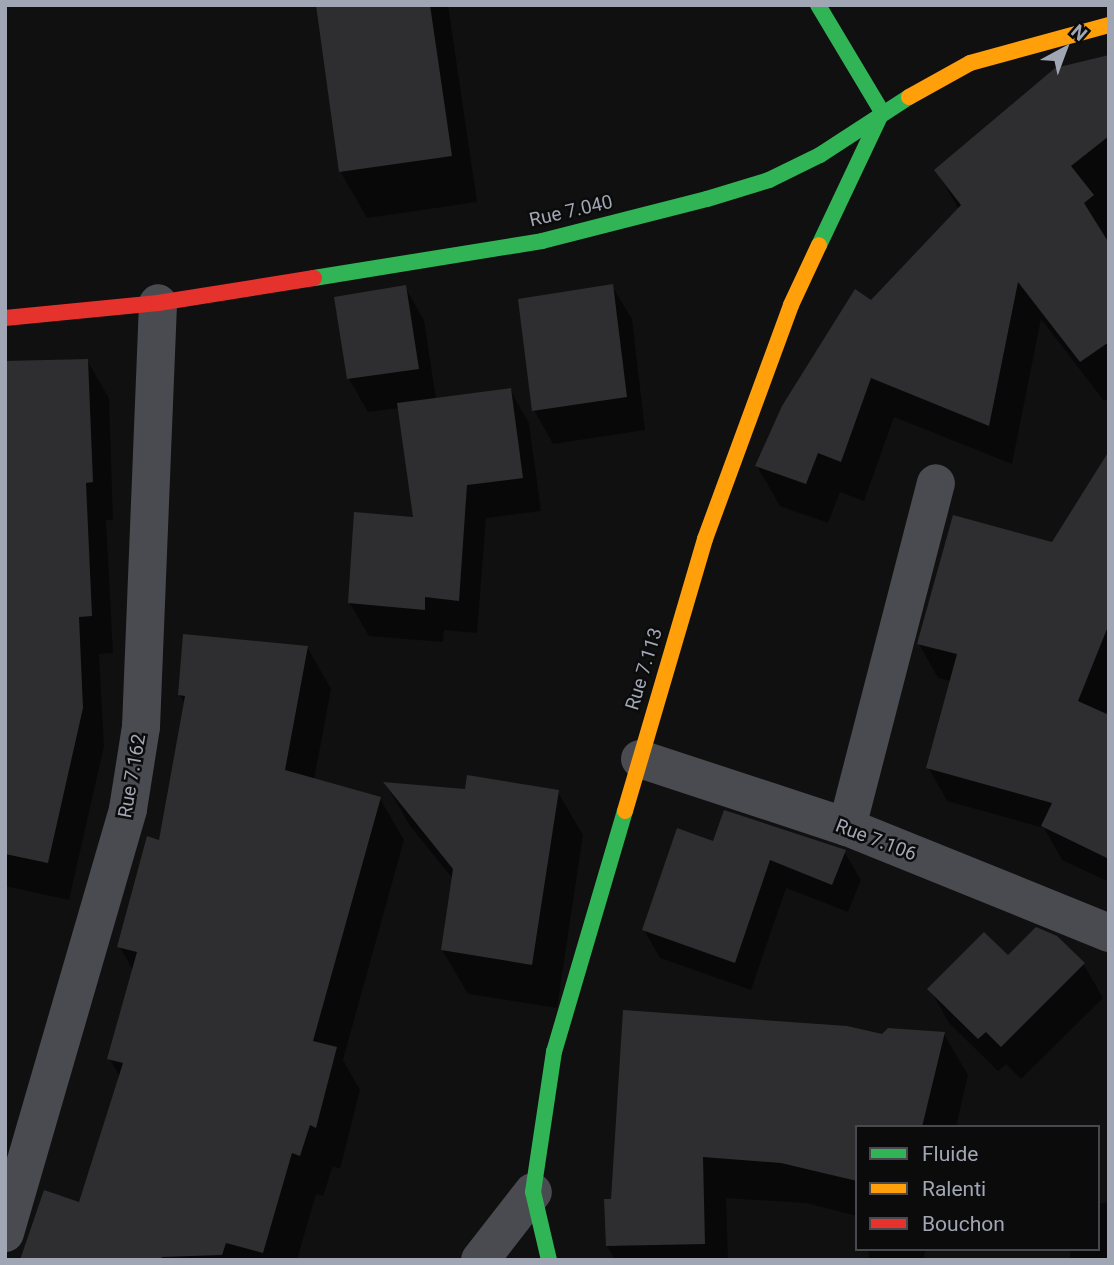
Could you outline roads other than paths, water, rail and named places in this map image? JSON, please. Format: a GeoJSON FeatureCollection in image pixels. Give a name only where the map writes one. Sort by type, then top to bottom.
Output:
{"type":"FeatureCollection","features":[{"type":"Feature","properties":{"kind":"street"},"geometry":{"type":"LineString","coordinates":[[818,5],[882,112]]}},
{"type":"Feature","properties":{"kind":"street","name":"Rue 7.040"},"geometry":{"type":"LineString","coordinates":[[5,318],[158,303],[542,241],[707,199],[779,175],[820,155],[882,112],[970,63],[1109,24]]}},
{"type":"Feature","properties":{"kind":"street","name":"Rue 7.113"},"geometry":{"type":"LineString","coordinates":[[549,1260],[533,1192],[554,1052],[705,539],[791,305],[882,112]]}},
{"type":"Feature","properties":{"kind":"street","name":"Rue 7.162"},"geometry":{"type":"LineString","coordinates":[[5,1233],[128,809],[141,727],[158,303]]}},
{"type":"Feature","properties":{"kind":"street"},"geometry":{"type":"LineString","coordinates":[[847,827],[936,483]]}},
{"type":"Feature","properties":{"kind":"street","name":"Rue 7.106"},"geometry":{"type":"LineString","coordinates":[[640,759],[847,827],[1109,933]]}},
{"type":"Feature","properties":{"kind":"street"},"geometry":{"type":"LineString","coordinates":[[480,1260],[533,1192]]}}]}
